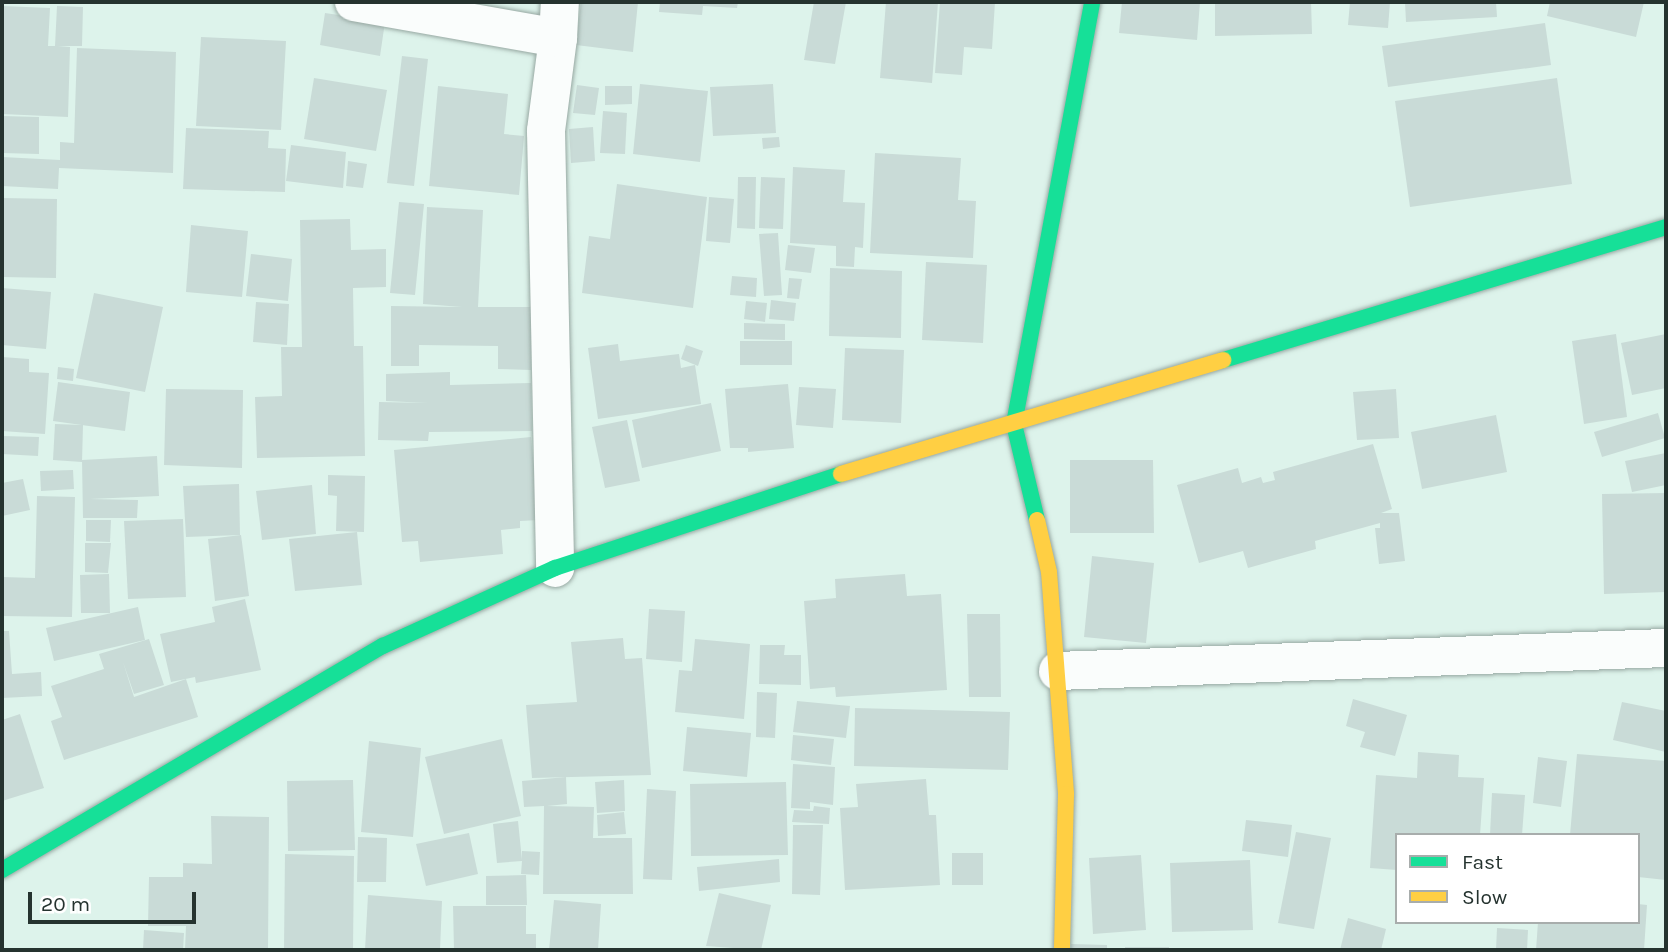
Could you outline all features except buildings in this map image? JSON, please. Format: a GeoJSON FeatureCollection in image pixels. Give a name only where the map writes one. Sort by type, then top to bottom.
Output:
{"type":"FeatureCollection","features":[{"type":"Feature","properties":{"kind":"main road"},"geometry":{"type":"LineString","coordinates":[[1062,950],[1066,794],[1049,572],[1014,424],[1092,2]]}},
{"type":"Feature","properties":{"kind":"main road"},"geometry":{"type":"LineString","coordinates":[[2,870],[383,646],[487,595],[555,568],[754,499],[1014,424],[1666,227]]}},
{"type":"Feature","properties":{"kind":"street"},"geometry":{"type":"LineString","coordinates":[[354,2],[559,20],[546,131],[555,568]]}},
{"type":"Feature","properties":{"kind":"street"},"geometry":{"type":"LineString","coordinates":[[1058,671],[1666,648]]}},
{"type":"Feature","properties":{"kind":"traffic: fast"},"geometry":{"type":"LineString","coordinates":[[1037,520],[1014,424],[1092,2]]}},
{"type":"Feature","properties":{"kind":"traffic: fast"},"geometry":{"type":"LineString","coordinates":[[1223,360],[1666,227]]}},
{"type":"Feature","properties":{"kind":"traffic: fast"},"geometry":{"type":"LineString","coordinates":[[2,870],[383,646],[555,568],[841,474]]}},
{"type":"Feature","properties":{"kind":"traffic: slow"},"geometry":{"type":"LineString","coordinates":[[841,474],[1223,360]]}},
{"type":"Feature","properties":{"kind":"traffic: slow"},"geometry":{"type":"LineString","coordinates":[[1037,520],[1049,572],[1066,794],[1062,950]]}}]}
